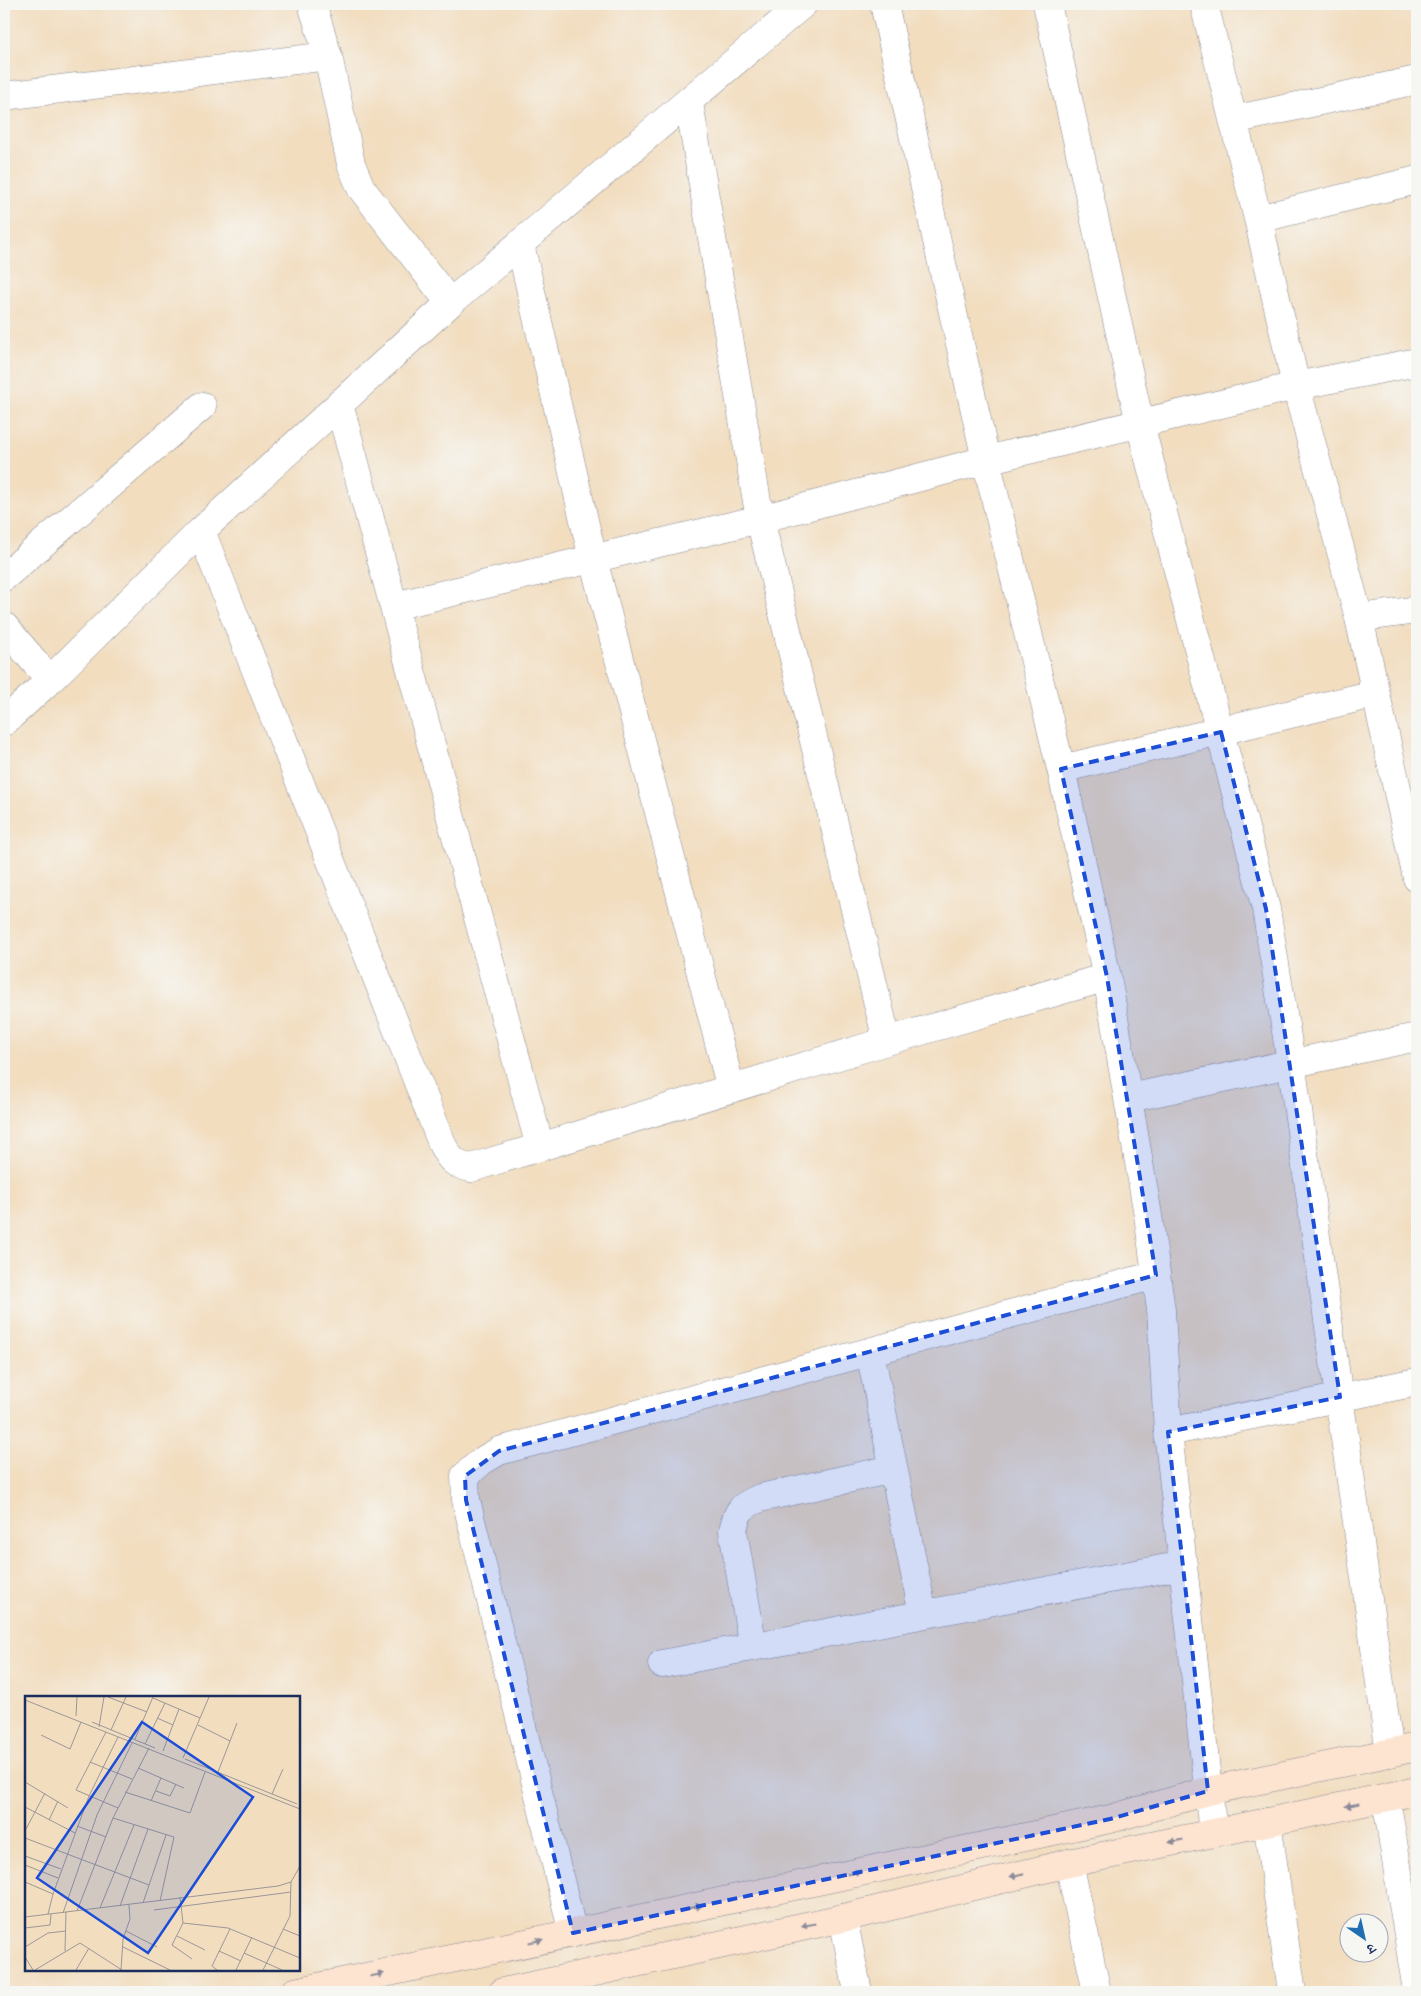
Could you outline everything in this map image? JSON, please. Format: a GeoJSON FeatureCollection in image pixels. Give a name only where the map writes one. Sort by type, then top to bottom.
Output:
{"type":"FeatureCollection","features":[{"type":"Feature","properties":{"kind":"main road"},"geometry":{"type":"LineString","coordinates":[[295,1992],[1110,1819],[1208,1791],[1417,1747]]}},
{"type":"Feature","properties":{"kind":"main road"},"geometry":{"type":"LineString","coordinates":[[503,1992],[844,1918],[1069,1862],[1417,1791]]}},
{"type":"Feature","properties":{"kind":"street"},"geometry":{"type":"LineString","coordinates":[[312,4],[328,56],[351,164],[360,188],[450,303]]}},
{"type":"Feature","properties":{"kind":"street"},"geometry":{"type":"LineString","coordinates":[[4,722],[50,680],[201,531],[450,303],[689,103],[803,4]]}},
{"type":"Feature","properties":{"kind":"street"},"geometry":{"type":"LineString","coordinates":[[884,4],[986,460],[1062,769],[1107,977],[1129,1098],[1160,1310],[1168,1432],[1213,1833]]}},
{"type":"Feature","properties":{"kind":"street"},"geometry":{"type":"LineString","coordinates":[[1047,4],[1140,424],[1266,909],[1291,1062],[1390,1753]]}},
{"type":"Feature","properties":{"kind":"street"},"geometry":{"type":"LineString","coordinates":[[1204,4],[1258,219],[1296,386],[1359,618],[1374,694],[1394,767],[1417,878]]}},
{"type":"Feature","properties":{"kind":"street"},"geometry":{"type":"LineString","coordinates":[[4,96],[328,56]]}},
{"type":"Feature","properties":{"kind":"street"},"geometry":{"type":"LineString","coordinates":[[1233,120],[1417,80]]}},
{"type":"Feature","properties":{"kind":"street"},"geometry":{"type":"LineString","coordinates":[[689,103],[760,519],[887,1041]]}},
{"type":"Feature","properties":{"kind":"street"},"geometry":{"type":"LineString","coordinates":[[1258,219],[1417,180]]}},
{"type":"Feature","properties":{"kind":"street"},"geometry":{"type":"LineString","coordinates":[[520,244],[593,559],[731,1089]]}},
{"type":"Feature","properties":{"kind":"street"},"geometry":{"type":"LineString","coordinates":[[394,606],[760,519],[986,460],[1296,386],[1417,362]]}},
{"type":"Feature","properties":{"kind":"street"},"geometry":{"type":"LineString","coordinates":[[339,404],[540,1147]]}},
{"type":"Feature","properties":{"kind":"street"},"geometry":{"type":"LineString","coordinates":[[4,577],[202,406]]}},
{"type":"Feature","properties":{"kind":"street"},"geometry":{"type":"LineString","coordinates":[[201,531],[450,1160],[460,1166],[472,1168],[887,1041],[1107,977]]}},
{"type":"Feature","properties":{"kind":"street"},"geometry":{"type":"LineString","coordinates":[[1359,618],[1417,610]]}},
{"type":"Feature","properties":{"kind":"street"},"geometry":{"type":"LineString","coordinates":[[4,626],[50,680]]}},
{"type":"Feature","properties":{"kind":"street"},"geometry":{"type":"LineString","coordinates":[[1062,769],[1374,694]]}},
{"type":"Feature","properties":{"kind":"street"},"geometry":{"type":"LineString","coordinates":[[1129,1098],[1291,1062],[1417,1037]]}},
{"type":"Feature","properties":{"kind":"street"},"geometry":{"type":"LineString","coordinates":[[573,1933],[466,1500],[465,1476],[482,1460],[499,1450],[1156,1276]]}},
{"type":"Feature","properties":{"kind":"street"},"geometry":{"type":"LineString","coordinates":[[870,1352],[923,1614]]}},
{"type":"Feature","properties":{"kind":"street"},"geometry":{"type":"LineString","coordinates":[[1168,1432],[1417,1382]]}},
{"type":"Feature","properties":{"kind":"street"},"geometry":{"type":"LineString","coordinates":[[753,1647],[733,1531],[736,1514],[747,1504],[760,1498],[894,1469]]}},
{"type":"Feature","properties":{"kind":"street"},"geometry":{"type":"LineString","coordinates":[[662,1664],[1183,1565]]}},
{"type":"Feature","properties":{"kind":"street"},"geometry":{"type":"LineString","coordinates":[[1386,1798],[1417,1990]]}},
{"type":"Feature","properties":{"kind":"street"},"geometry":{"type":"LineString","coordinates":[[1267,1822],[1292,1992]]}},
{"type":"Feature","properties":{"kind":"street"},"geometry":{"type":"LineString","coordinates":[[1069,1862],[1098,1992]]}},
{"type":"Feature","properties":{"kind":"street"},"geometry":{"type":"LineString","coordinates":[[844,1918],[858,1992]]}},
{"type":"Feature","properties":{"kind":"highlighted area"},"geometry":{"type":"Polygon","coordinates":[[[1221,732],[1266,909],[1340,1397],[1168,1432],[1208,1791],[1110,1819],[573,1933],[466,1500],[465,1476],[499,1451],[1156,1275],[1107,977],[1061,769],[1221,732]]]}}]}
